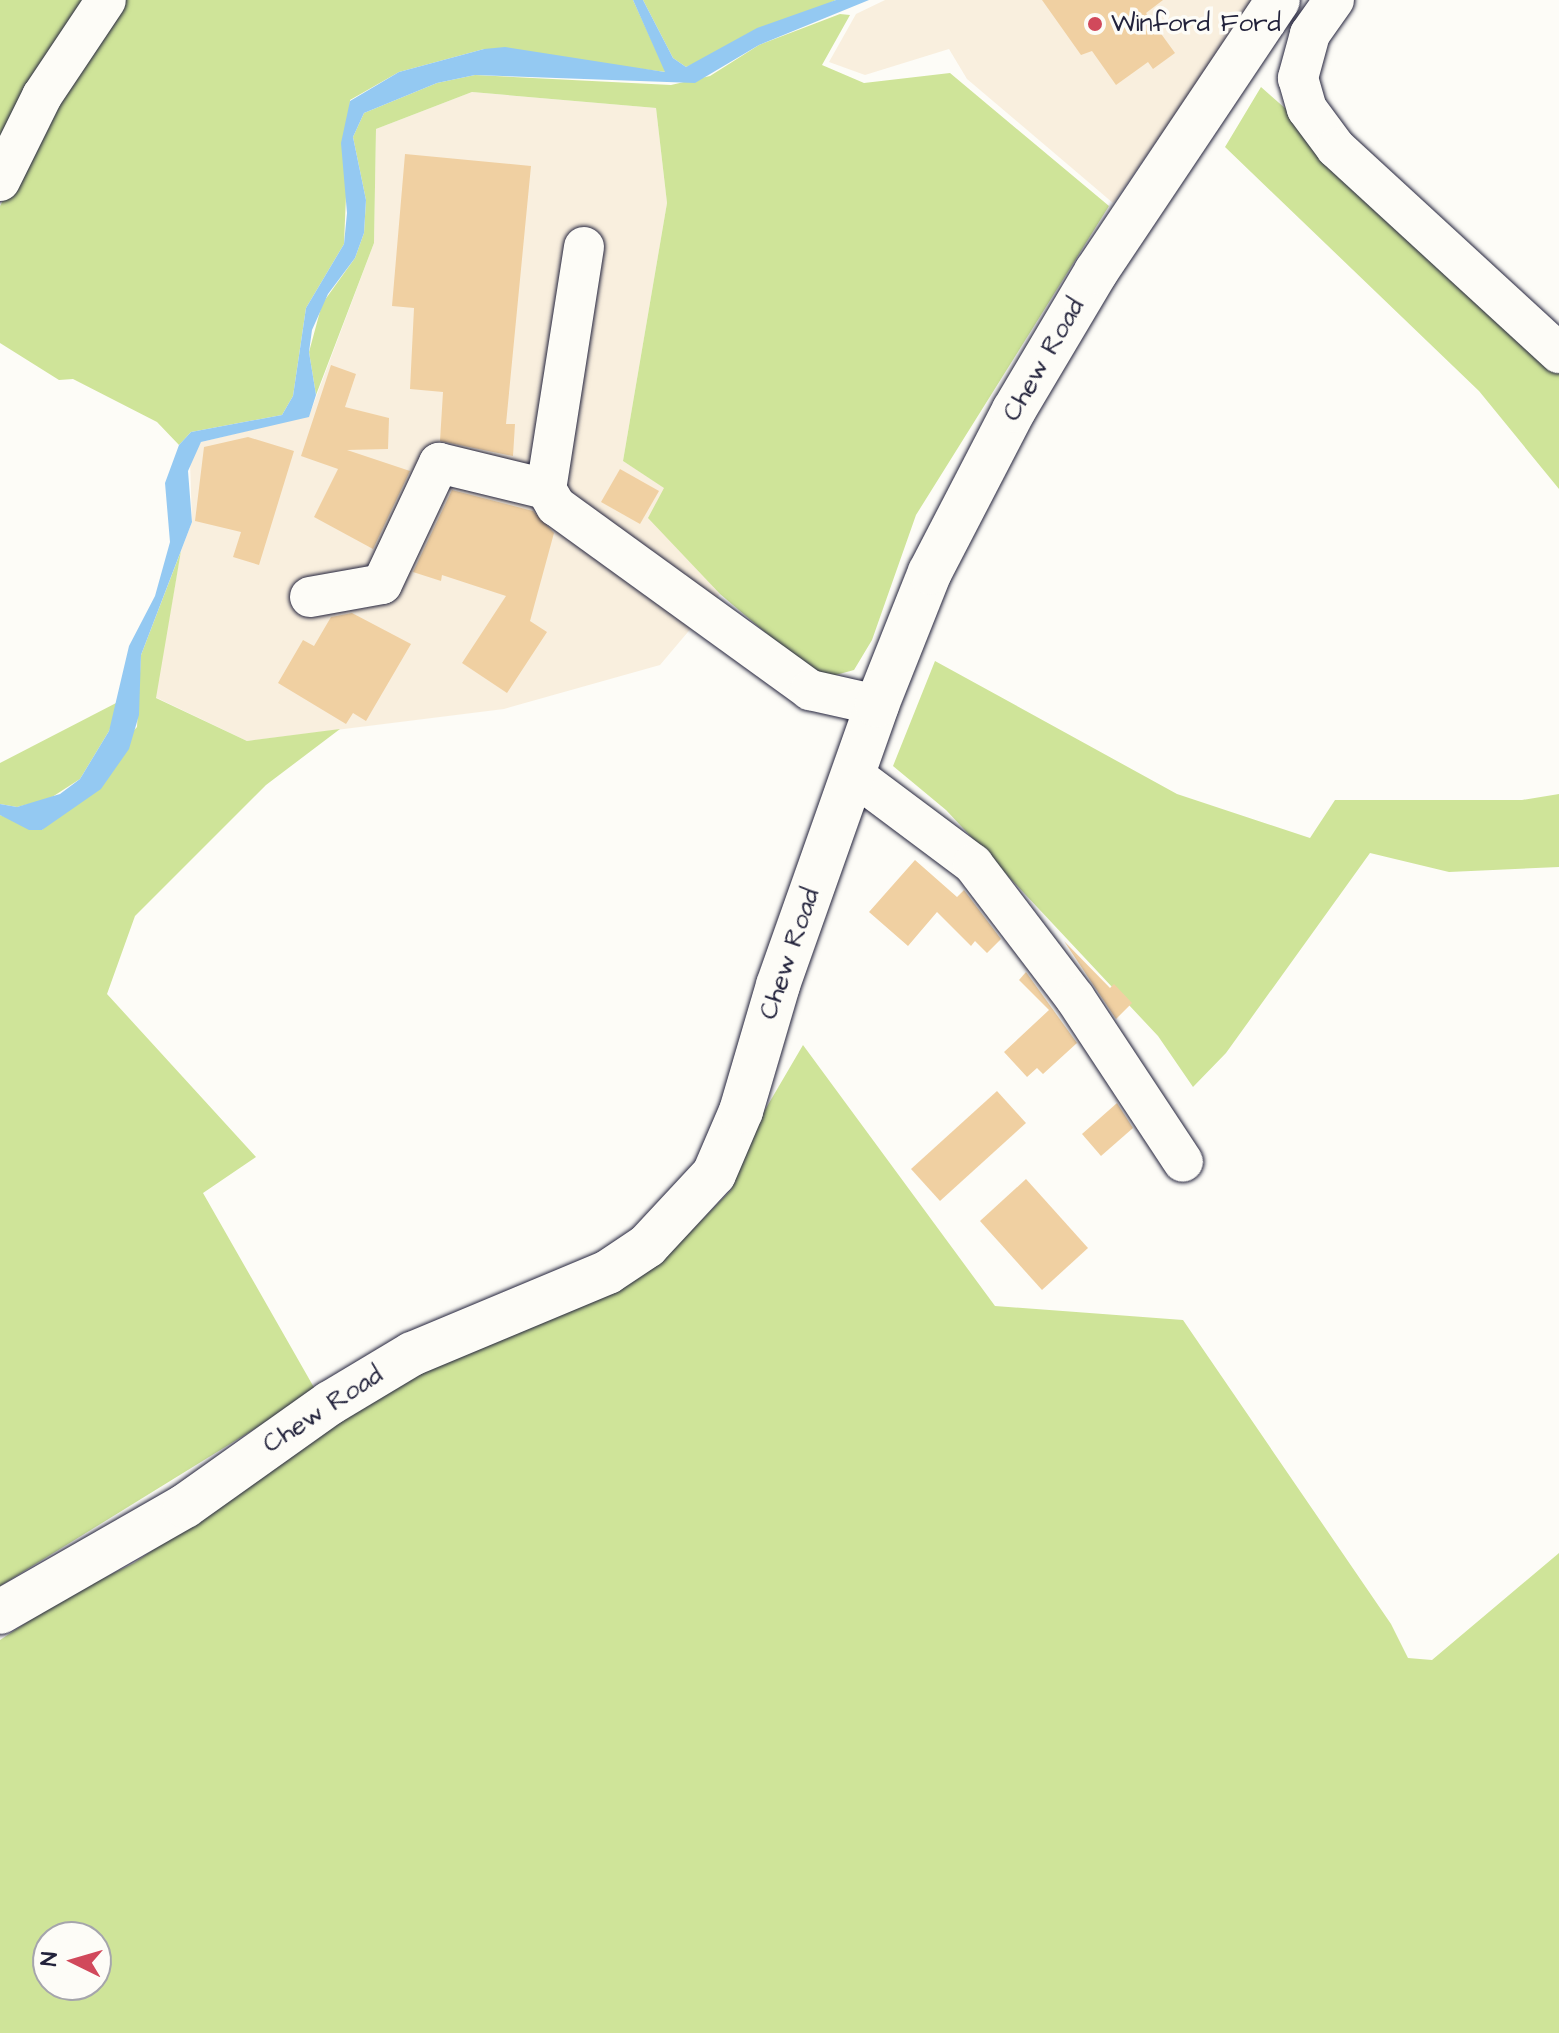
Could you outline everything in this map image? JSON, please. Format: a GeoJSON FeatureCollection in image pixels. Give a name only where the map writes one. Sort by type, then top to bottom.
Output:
{"type":"FeatureCollection","features":[{"type":"Feature","properties":{"kind":"main road","name":"Chew Road"},"geometry":{"type":"LineString","coordinates":[[0,1612],[185,1506],[268,1445],[412,1354],[608,1272],[676,1218],[714,1174],[741,1111],[778,985],[877,705],[930,572],[1014,410],[1144,194],[1278,0]]}},
{"type":"Feature","properties":{"kind":"street"},"geometry":{"type":"LineString","coordinates":[[0,181],[42,96],[106,0]]}},
{"type":"Feature","properties":{"kind":"street"},"geometry":{"type":"LineString","coordinates":[[1334,0],[1310,34],[1298,78],[1307,109],[1336,148],[1559,353]]}},
{"type":"Feature","properties":{"kind":"street"},"geometry":{"type":"LineString","coordinates":[[584,247],[546,489],[556,506],[810,690],[877,705]]}},
{"type":"Feature","properties":{"kind":"street"},"geometry":{"type":"LineString","coordinates":[[310,597],[382,584],[439,463],[546,489]]}},
{"type":"Feature","properties":{"kind":"street"},"geometry":{"type":"LineString","coordinates":[[854,775],[973,864],[1075,998],[1183,1162]]}},
{"type":"Feature","properties":{"kind":"shaded area"},"geometry":{"type":"Polygon","coordinates":[[[885,0],[1256,0],[1113,203],[967,79],[949,49],[865,75],[829,62],[856,14],[885,0]]]}},
{"type":"Feature","properties":{"kind":"shaded area"},"geometry":{"type":"Polygon","coordinates":[[[472,92],[656,108],[667,203],[623,461],[665,488],[649,518],[720,594],[660,665],[504,709],[247,741],[155,697],[181,551],[192,522],[190,462],[201,442],[309,416],[374,243],[376,129],[472,92]]]}},
{"type":"Feature","properties":{"kind":"green space"},"geometry":{"type":"Polygon","coordinates":[[[0,0],[89,0],[0,141],[0,0]]]}},
{"type":"Feature","properties":{"kind":"green space"},"geometry":{"type":"Polygon","coordinates":[[[121,0],[633,0],[666,72],[484,49],[399,72],[350,100],[344,244],[306,308],[293,396],[282,415],[191,432],[179,445],[157,422],[73,379],[59,380],[0,343],[0,206],[55,102],[121,0]]]}},
{"type":"Feature","properties":{"kind":"green space"},"geometry":{"type":"Polygon","coordinates":[[[643,0],[836,0],[686,67],[673,58],[643,0]]]}},
{"type":"Feature","properties":{"kind":"green space"},"geometry":{"type":"Polygon","coordinates":[[[840,14],[850,15],[822,65],[864,83],[950,73],[1109,206],[916,515],[872,640],[854,670],[832,676],[812,672],[720,594],[648,518],[664,488],[623,461],[667,203],[656,108],[472,92],[376,129],[374,243],[316,395],[309,352],[322,304],[355,258],[364,233],[366,200],[353,137],[364,113],[437,83],[475,75],[671,85],[710,76],[759,45],[840,14]]]}},
{"type":"Feature","properties":{"kind":"green space"},"geometry":{"type":"Polygon","coordinates":[[[1261,87],[1559,348],[1559,489],[1479,391],[1225,147],[1261,87]]]}},
{"type":"Feature","properties":{"kind":"green space"},"geometry":{"type":"Polygon","coordinates":[[[181,551],[156,698],[247,741],[340,729],[266,785],[135,916],[107,994],[256,1157],[203,1193],[316,1391],[0,1586],[0,815],[42,830],[137,727],[141,655],[181,551]]]}},
{"type":"Feature","properties":{"kind":"green space"},"geometry":{"type":"Polygon","coordinates":[[[935,661],[1177,794],[1310,838],[1335,800],[1522,800],[1559,794],[1559,867],[1449,872],[1370,853],[1226,1053],[1193,1087],[1158,1036],[946,810],[893,766],[935,661]]]}},
{"type":"Feature","properties":{"kind":"green space"},"geometry":{"type":"Polygon","coordinates":[[[120,701],[109,731],[80,779],[49,799],[17,807],[0,804],[0,763],[120,701]]]}},
{"type":"Feature","properties":{"kind":"green space"},"geometry":{"type":"Polygon","coordinates":[[[803,1045],[995,1306],[1183,1320],[1391,1624],[1408,1658],[1432,1660],[1559,1553],[1559,2033],[0,2033],[0,1640],[67,1596],[134,1563],[364,1404],[446,1359],[664,1259],[731,1190],[755,1127],[803,1045]]]}},
{"type":"Feature","properties":{"kind":"water"},"geometry":{"type":"Polygon","coordinates":[[[633,0],[643,0],[673,58],[686,67],[757,28],[836,0],[869,0],[759,45],[695,83],[475,75],[437,83],[364,113],[353,137],[366,200],[364,233],[355,258],[328,294],[312,330],[309,352],[316,395],[309,417],[201,442],[188,471],[192,522],[141,655],[139,715],[129,749],[101,789],[42,830],[29,830],[0,815],[0,804],[17,807],[60,794],[80,779],[109,731],[129,646],[155,596],[170,542],[165,483],[179,445],[191,432],[282,415],[293,396],[306,308],[344,244],[347,213],[341,143],[350,101],[399,72],[484,49],[505,47],[665,72],[633,0]]]}},
{"type":"Feature","properties":{"kind":"building"},"geometry":{"type":"Polygon","coordinates":[[[1042,0],[1163,0],[1146,13],[1175,53],[1153,69],[1148,62],[1116,85],[1092,51],[1081,55],[1042,0]]]}},
{"type":"Feature","properties":{"kind":"building"},"geometry":{"type":"Polygon","coordinates":[[[405,154],[531,166],[506,424],[515,424],[513,456],[440,441],[443,392],[410,389],[414,308],[392,306],[405,154]]]}},
{"type":"Feature","properties":{"kind":"building"},"geometry":{"type":"Polygon","coordinates":[[[331,365],[356,374],[345,407],[389,418],[388,449],[347,450],[410,471],[373,549],[314,517],[338,469],[301,456],[331,365]]]}},
{"type":"Feature","properties":{"kind":"building"},"geometry":{"type":"Polygon","coordinates":[[[248,437],[294,451],[259,565],[233,557],[241,532],[195,521],[204,447],[248,437]]]}},
{"type":"Feature","properties":{"kind":"building"},"geometry":{"type":"Polygon","coordinates":[[[620,469],[659,491],[640,524],[601,502],[620,469]]]}},
{"type":"Feature","properties":{"kind":"building"},"geometry":{"type":"Polygon","coordinates":[[[452,490],[533,511],[554,533],[530,621],[547,632],[507,693],[462,663],[506,596],[442,575],[441,581],[413,572],[452,490]]]}},
{"type":"Feature","properties":{"kind":"building"},"geometry":{"type":"Polygon","coordinates":[[[352,613],[411,644],[366,721],[353,713],[346,724],[278,683],[303,640],[314,646],[331,617],[352,613]]]}},
{"type":"Feature","properties":{"kind":"building"},"geometry":{"type":"Polygon","coordinates":[[[915,860],[957,897],[964,890],[1001,939],[987,953],[975,941],[971,946],[937,912],[908,946],[869,912],[915,860]]]}},
{"type":"Feature","properties":{"kind":"building"},"geometry":{"type":"Polygon","coordinates":[[[1064,941],[1110,988],[1114,984],[1132,1003],[1116,1019],[1064,941]]]}},
{"type":"Feature","properties":{"kind":"building"},"geometry":{"type":"Polygon","coordinates":[[[1026,972],[1077,1043],[1043,1074],[1037,1068],[1027,1077],[1004,1052],[1049,1010],[1019,980],[1026,972]]]}},
{"type":"Feature","properties":{"kind":"building"},"geometry":{"type":"Polygon","coordinates":[[[997,1091],[1026,1123],[940,1201],[911,1169],[997,1091]]]}},
{"type":"Feature","properties":{"kind":"building"},"geometry":{"type":"Polygon","coordinates":[[[1117,1103],[1133,1128],[1101,1156],[1082,1134],[1117,1103]]]}},
{"type":"Feature","properties":{"kind":"building"},"geometry":{"type":"Polygon","coordinates":[[[1026,1179],[1088,1248],[1042,1290],[980,1221],[1026,1179]]]}},
{"type":"Feature","properties":{"kind":"place","name":"Winford Ford"},"geometry":{"type":"Point","coordinates":[1095,24]}}]}
